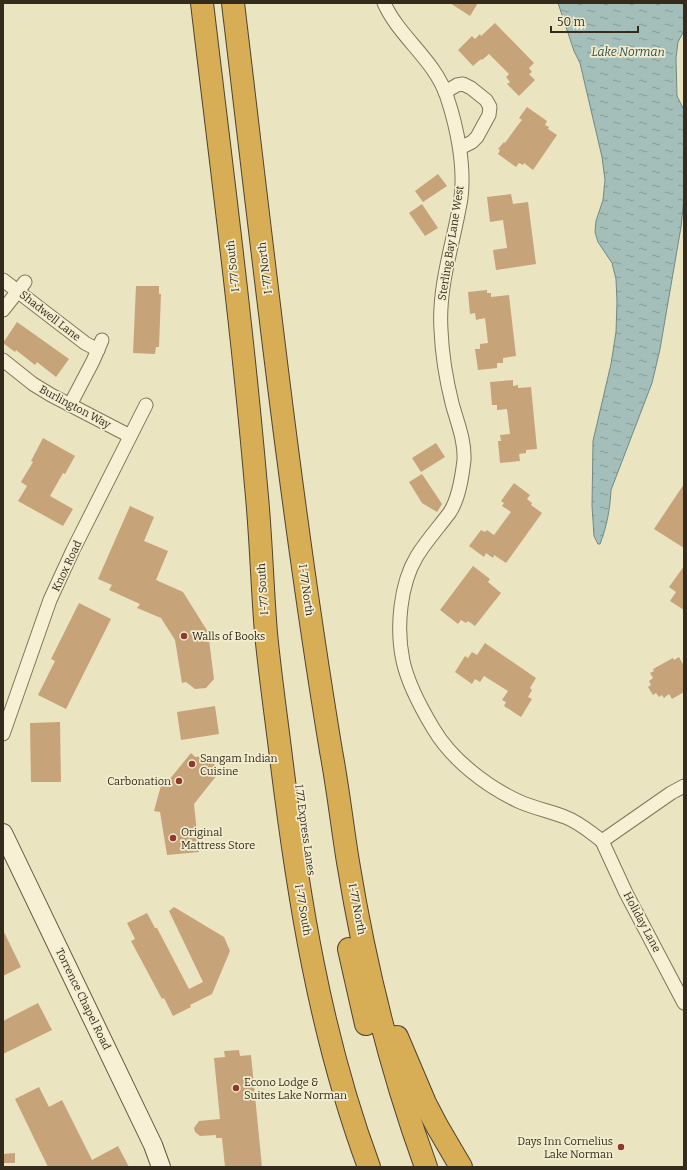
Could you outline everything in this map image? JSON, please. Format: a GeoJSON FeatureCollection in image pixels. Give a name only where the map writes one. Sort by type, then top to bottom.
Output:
{"type":"FeatureCollection","features":[{"type":"Feature","properties":{"kind":"highway","name":"I-77 South"},"geometry":{"type":"LineString","coordinates":[[202,3],[232,251],[256,486],[266,634],[286,795],[303,914],[310,956],[329,1039],[353,1120],[369,1167]]}},
{"type":"Feature","properties":{"kind":"highway","name":"I-77 North"},"geometry":{"type":"LineString","coordinates":[[233,3],[280,396],[312,636],[348,864],[382,1025],[393,1065],[426,1167]]}},
{"type":"Feature","properties":{"kind":"highway","name":"I 77 Express Lanes"},"geometry":{"type":"LineString","coordinates":[[256,486],[281,633],[305,828],[324,946],[346,1042],[367,1116],[384,1167]]}},
{"type":"Feature","properties":{"kind":"highway"},"geometry":{"type":"LineString","coordinates":[[312,636],[324,783],[335,866],[349,948],[378,1069],[410,1167]]}},
{"type":"Feature","properties":{"kind":"highway"},"geometry":{"type":"LineString","coordinates":[[366,955],[387,1000],[398,1040],[425,1103],[461,1167]]}},
{"type":"Feature","properties":{"kind":"highway"},"geometry":{"type":"LineString","coordinates":[[329,1039],[355,1167]]}},
{"type":"Feature","properties":{"kind":"street","name":"Sterling Bay Lane West"},"geometry":{"type":"LineString","coordinates":[[384,3],[388,13],[402,34],[435,74],[444,92],[460,148],[462,174],[461,196],[444,281],[440,328],[446,377],[462,435],[464,457],[461,484],[451,510],[432,534],[416,558],[405,584],[401,608],[400,631],[403,661],[413,688],[434,730],[450,752],[470,770],[494,788],[518,801],[567,817],[581,825],[602,841]]}},
{"type":"Feature","properties":{"kind":"street"},"geometry":{"type":"LineString","coordinates":[[444,92],[457,85],[463,84],[471,88],[486,100],[490,107],[489,115],[477,137],[472,142],[460,148]]}},
{"type":"Feature","properties":{"kind":"street","name":"Shadwell Lane"},"geometry":{"type":"LineString","coordinates":[[3,280],[21,286],[85,343],[100,345],[70,405]]}},
{"type":"Feature","properties":{"kind":"street"},"geometry":{"type":"LineString","coordinates":[[3,310],[21,286]]}},
{"type":"Feature","properties":{"kind":"street","name":"Burlington Way"},"geometry":{"type":"LineString","coordinates":[[3,360],[33,384],[51,395],[130,436]]}},
{"type":"Feature","properties":{"kind":"street","name":"Knox Road"},"geometry":{"type":"LineString","coordinates":[[3,734],[50,600],[146,405]]}},
{"type":"Feature","properties":{"kind":"street"},"geometry":{"type":"LineString","coordinates":[[602,841],[671,793],[684,786]]}},
{"type":"Feature","properties":{"kind":"street","name":"Torrence Chapel Road"},"geometry":{"type":"LineString","coordinates":[[3,833],[153,1145],[161,1167]]}},
{"type":"Feature","properties":{"kind":"street","name":"Holiday Lane"},"geometry":{"type":"LineString","coordinates":[[602,841],[626,893],[684,1002]]}},
{"type":"Feature","properties":{"kind":"water","name":"Lake Norman"},"geometry":{"type":"Polygon","coordinates":[[[558,3],[684,3],[684,31],[678,42],[676,58],[677,96],[684,110],[684,198],[681,227],[660,349],[652,383],[611,490],[608,517],[600,544],[598,544],[594,536],[592,506],[593,441],[611,364],[616,332],[616,279],[612,263],[598,242],[595,232],[596,221],[603,200],[605,180],[602,157],[580,63],[574,51],[558,3]]]}},
{"type":"Feature","properties":{"kind":"building"},"geometry":{"type":"Polygon","coordinates":[[[450,3],[478,3],[470,16],[450,3]]]}},
{"type":"Feature","properties":{"kind":"building"},"geometry":{"type":"Polygon","coordinates":[[[495,23],[534,63],[529,68],[532,72],[529,74],[535,80],[519,96],[507,84],[510,82],[506,77],[509,74],[489,54],[473,66],[458,50],[472,36],[475,39],[480,34],[481,36],[495,23]]]}},
{"type":"Feature","properties":{"kind":"building"},"geometry":{"type":"Polygon","coordinates":[[[527,107],[547,121],[545,125],[557,135],[533,170],[524,163],[523,165],[519,163],[516,167],[498,154],[500,150],[498,149],[504,142],[505,143],[522,120],[519,118],[527,107]]]}},
{"type":"Feature","properties":{"kind":"building"},"geometry":{"type":"Polygon","coordinates":[[[438,174],[447,186],[423,202],[415,191],[438,174]]]}},
{"type":"Feature","properties":{"kind":"building"},"geometry":{"type":"Polygon","coordinates":[[[511,194],[513,204],[528,202],[536,264],[496,270],[493,250],[507,248],[503,220],[490,222],[487,197],[511,194]]]}},
{"type":"Feature","properties":{"kind":"building"},"geometry":{"type":"Polygon","coordinates":[[[422,204],[438,228],[425,236],[409,213],[422,204]]]}},
{"type":"Feature","properties":{"kind":"building"},"geometry":{"type":"Polygon","coordinates":[[[136,286],[159,286],[159,294],[161,294],[159,347],[156,347],[155,354],[133,353],[136,286]]]}},
{"type":"Feature","properties":{"kind":"building"},"geometry":{"type":"Polygon","coordinates":[[[487,290],[487,293],[491,293],[491,297],[509,295],[516,356],[503,358],[503,363],[497,363],[497,368],[478,370],[475,349],[480,349],[480,344],[488,343],[485,318],[476,320],[475,313],[470,314],[468,292],[487,290]]]}},
{"type":"Feature","properties":{"kind":"building"},"geometry":{"type":"Polygon","coordinates":[[[17,322],[69,359],[56,377],[37,362],[35,365],[16,350],[15,352],[3,343],[17,322]]]}},
{"type":"Feature","properties":{"kind":"building"},"geometry":{"type":"Polygon","coordinates":[[[513,380],[513,386],[518,385],[518,388],[531,387],[537,449],[526,450],[526,453],[519,454],[520,461],[500,463],[498,441],[501,441],[500,435],[510,434],[507,409],[497,410],[497,405],[492,405],[490,382],[513,380]]]}},
{"type":"Feature","properties":{"kind":"building"},"geometry":{"type":"Polygon","coordinates":[[[43,438],[75,456],[50,496],[73,509],[63,526],[18,501],[27,486],[21,482],[33,462],[31,461],[43,438]]]}},
{"type":"Feature","properties":{"kind":"building"},"geometry":{"type":"Polygon","coordinates":[[[436,443],[445,457],[421,472],[412,458],[436,443]]]}},
{"type":"Feature","properties":{"kind":"building"},"geometry":{"type":"Polygon","coordinates":[[[422,474],[442,504],[437,512],[422,503],[409,482],[422,474]]]}},
{"type":"Feature","properties":{"kind":"building"},"geometry":{"type":"Polygon","coordinates":[[[514,483],[530,495],[527,499],[532,503],[531,505],[542,513],[506,563],[494,555],[493,558],[486,553],[484,557],[469,546],[481,530],[485,532],[487,530],[494,535],[511,512],[502,506],[504,503],[501,501],[514,483]]]}},
{"type":"Feature","properties":{"kind":"building"},"geometry":{"type":"Polygon","coordinates":[[[684,484],[684,548],[654,529],[684,484]]]}},
{"type":"Feature","properties":{"kind":"building"},"geometry":{"type":"Polygon","coordinates":[[[130,506],[154,517],[144,541],[168,551],[156,580],[183,592],[208,632],[214,679],[206,688],[195,689],[186,682],[182,683],[175,640],[161,618],[137,608],[140,604],[109,590],[112,585],[98,579],[130,506]]]}},
{"type":"Feature","properties":{"kind":"building"},"geometry":{"type":"Polygon","coordinates":[[[473,566],[490,579],[488,582],[501,593],[475,626],[468,621],[466,623],[461,620],[458,624],[440,610],[473,566]]]}},
{"type":"Feature","properties":{"kind":"building"},"geometry":{"type":"Polygon","coordinates":[[[684,566],[684,610],[670,601],[676,592],[669,587],[684,566]]]}},
{"type":"Feature","properties":{"kind":"building"},"geometry":{"type":"Polygon","coordinates":[[[79,603],[111,619],[66,709],[38,695],[55,661],[51,659],[79,603]]]}},
{"type":"Feature","properties":{"kind":"building"},"geometry":{"type":"Polygon","coordinates":[[[485,643],[536,678],[530,688],[532,690],[528,697],[532,699],[521,717],[504,706],[506,702],[502,700],[508,691],[484,676],[480,682],[475,679],[472,684],[455,672],[465,656],[468,658],[472,652],[477,655],[485,643]]]}},
{"type":"Feature","properties":{"kind":"building"},"geometry":{"type":"Polygon","coordinates":[[[679,657],[684,666],[684,692],[672,699],[669,694],[664,698],[662,695],[659,697],[656,693],[653,695],[648,687],[651,685],[649,681],[653,678],[650,673],[654,671],[653,669],[673,658],[674,660],[679,657]]]}},
{"type":"Feature","properties":{"kind":"building"},"geometry":{"type":"Polygon","coordinates":[[[215,706],[219,734],[181,740],[177,712],[215,706]]]}},
{"type":"Feature","properties":{"kind":"building"},"geometry":{"type":"Polygon","coordinates":[[[60,722],[61,782],[31,782],[30,723],[60,722]]]}},
{"type":"Feature","properties":{"kind":"building"},"geometry":{"type":"Polygon","coordinates":[[[191,753],[195,757],[205,756],[215,765],[217,775],[194,804],[199,852],[167,855],[160,812],[154,811],[163,778],[169,780],[191,753]]]}},
{"type":"Feature","properties":{"kind":"building"},"geometry":{"type":"Polygon","coordinates":[[[174,907],[224,937],[230,951],[212,994],[190,1005],[191,1007],[173,1016],[164,998],[162,999],[131,941],[135,939],[127,923],[147,913],[155,928],[157,928],[189,989],[203,982],[169,911],[174,907]]]}},
{"type":"Feature","properties":{"kind":"building"},"geometry":{"type":"Polygon","coordinates":[[[3,930],[21,967],[3,976],[3,930]]]}},
{"type":"Feature","properties":{"kind":"building"},"geometry":{"type":"Polygon","coordinates":[[[38,1003],[52,1030],[3,1054],[3,1021],[38,1003]]]}},
{"type":"Feature","properties":{"kind":"building","name":"Econo Lodge & Suites Lake Norman"},"geometry":{"type":"Polygon","coordinates":[[[239,1050],[240,1056],[251,1055],[262,1167],[225,1167],[222,1138],[216,1138],[216,1135],[200,1136],[195,1132],[194,1128],[199,1121],[220,1119],[214,1058],[225,1057],[224,1051],[239,1050]]]}},
{"type":"Feature","properties":{"kind":"building"},"geometry":{"type":"Polygon","coordinates":[[[39,1087],[49,1107],[62,1100],[92,1160],[118,1146],[129,1167],[48,1167],[15,1099],[39,1087]]]}},
{"type":"Feature","properties":{"kind":"building"},"geometry":{"type":"Polygon","coordinates":[[[15,1153],[15,1163],[3,1163],[3,1154],[15,1153]]]}},
{"type":"Feature","properties":{"kind":"place","name":"Walls of Books"},"geometry":{"type":"Point","coordinates":[184,636]}},
{"type":"Feature","properties":{"kind":"place","name":"Sangam Indian Cuisine"},"geometry":{"type":"Point","coordinates":[192,764]}},
{"type":"Feature","properties":{"kind":"place","name":"Carbonation"},"geometry":{"type":"Point","coordinates":[179,781]}},
{"type":"Feature","properties":{"kind":"place","name":"Original Mattress Store"},"geometry":{"type":"Point","coordinates":[173,838]}},
{"type":"Feature","properties":{"kind":"place","name":"Econo Lodge & Suites Lake Norman"},"geometry":{"type":"Point","coordinates":[236,1088]}},
{"type":"Feature","properties":{"kind":"place","name":"Days Inn Cornelius Lake Norman"},"geometry":{"type":"Point","coordinates":[621,1147]}}]}
